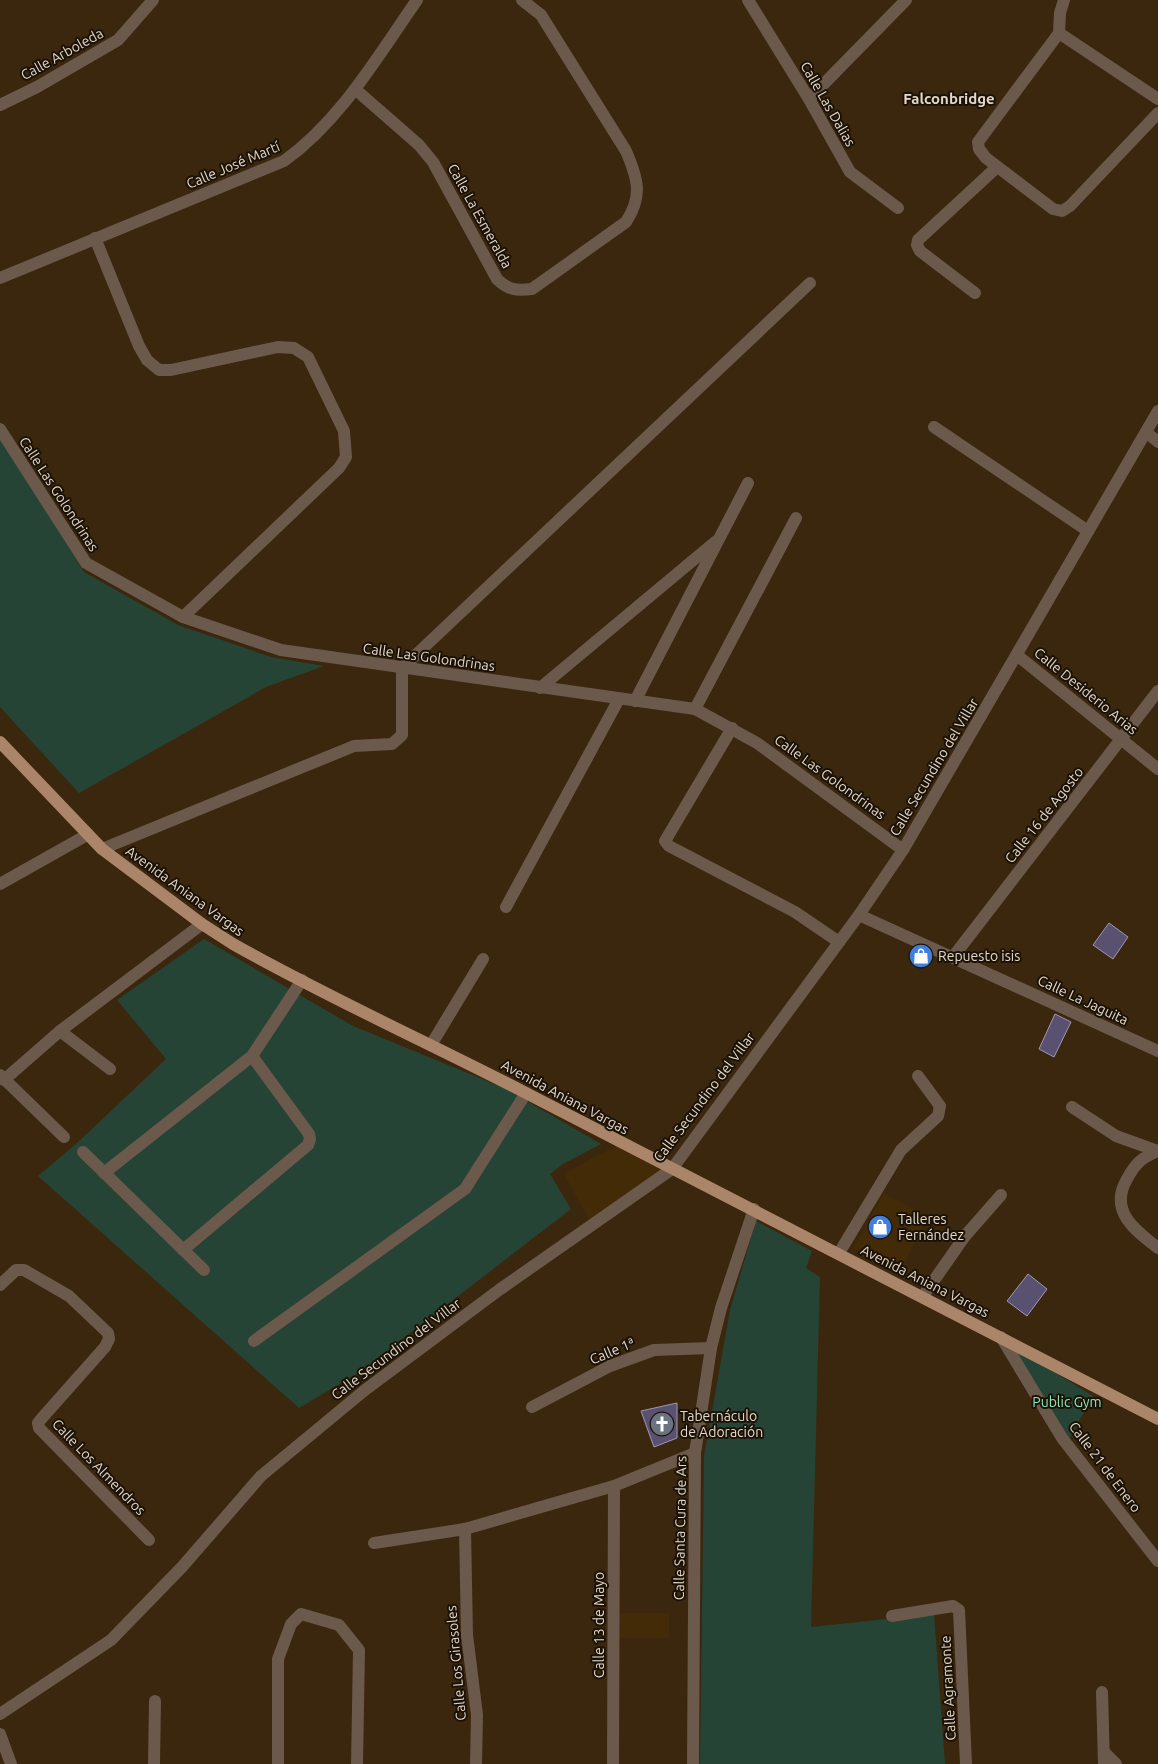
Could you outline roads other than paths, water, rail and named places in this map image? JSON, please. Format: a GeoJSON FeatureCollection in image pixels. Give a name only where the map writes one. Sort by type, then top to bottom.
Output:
{"type":"FeatureCollection","features":[{"type":"Feature","properties":{"kind":"main road","name":"Avenida Aniana Vargas"},"geometry":{"type":"LineString","coordinates":[[0,742],[102,849],[202,924],[233,944],[672,1169],[754,1209],[1158,1419]]}},
{"type":"Feature","properties":{"kind":"street","name":"Calle Arboleda"},"geometry":{"type":"LineString","coordinates":[[0,105],[37,87],[118,40],[153,0]]}},
{"type":"Feature","properties":{"kind":"street","name":"Calle José Martí"},"geometry":{"type":"LineString","coordinates":[[0,278],[284,161],[308,144],[326,126],[355,89],[417,0]]}},
{"type":"Feature","properties":{"kind":"street","name":"Calle La Esmeralda"},"geometry":{"type":"LineString","coordinates":[[355,89],[419,145],[433,162],[497,279],[506,287],[518,291],[532,289],[626,222],[635,208],[638,190],[634,171],[626,151],[541,14],[522,0]]}},
{"type":"Feature","properties":{"kind":"street","name":"Calle Las Dalias"},"geometry":{"type":"LineString","coordinates":[[748,0],[809,99],[850,172],[898,208]]}},
{"type":"Feature","properties":{"kind":"street"},"geometry":{"type":"LineString","coordinates":[[809,99],[906,0]]}},
{"type":"Feature","properties":{"kind":"street"},"geometry":{"type":"LineString","coordinates":[[1064,0],[1060,13],[1059,33],[978,142],[979,149],[997,167],[1052,209],[1062,212],[1070,206],[1158,113]]}},
{"type":"Feature","properties":{"kind":"street"},"geometry":{"type":"LineString","coordinates":[[1059,33],[1158,99]]}},
{"type":"Feature","properties":{"kind":"street"},"geometry":{"type":"LineString","coordinates":[[975,293],[920,251],[917,245],[918,240],[997,167]]}},
{"type":"Feature","properties":{"kind":"street"},"geometry":{"type":"LineString","coordinates":[[95,238],[139,346],[147,360],[159,370],[171,370],[278,347],[294,348],[308,357],[344,431],[346,457],[339,468],[183,617]]}},
{"type":"Feature","properties":{"kind":"street"},"geometry":{"type":"LineString","coordinates":[[102,849],[354,746],[392,744],[398,741],[402,735],[402,668],[810,283]]}},
{"type":"Feature","properties":{"kind":"street","name":"Calle Secundino del Villar"},"geometry":{"type":"LineString","coordinates":[[0,1714],[111,1640],[182,1567],[261,1476],[365,1390],[515,1278],[672,1169],[839,942],[903,850],[1018,656],[1158,411]]}},
{"type":"Feature","properties":{"kind":"street"},"geometry":{"type":"LineString","coordinates":[[934,427],[1088,531]]}},
{"type":"Feature","properties":{"kind":"street","name":"Calle Las Golondrinas"},"geometry":{"type":"LineString","coordinates":[[0,429],[86,563],[183,617],[281,650],[694,709],[757,743],[903,850]]}},
{"type":"Feature","properties":{"kind":"street"},"geometry":{"type":"LineString","coordinates":[[1146,432],[1158,442]]}},
{"type":"Feature","properties":{"kind":"street"},"geometry":{"type":"LineString","coordinates":[[636,701],[748,483]]}},
{"type":"Feature","properties":{"kind":"street"},"geometry":{"type":"LineString","coordinates":[[694,709],[796,518]]}},
{"type":"Feature","properties":{"kind":"street"},"geometry":{"type":"LineString","coordinates":[[540,688],[720,538]]}},
{"type":"Feature","properties":{"kind":"street","name":"Calle Desiderio Arias"},"geometry":{"type":"LineString","coordinates":[[1018,656],[1158,769]]}},
{"type":"Feature","properties":{"kind":"street","name":"Calle 16 de Agosto"},"geometry":{"type":"LineString","coordinates":[[953,957],[1158,691]]}},
{"type":"Feature","properties":{"kind":"street"},"geometry":{"type":"LineString","coordinates":[[506,907],[619,699]]}},
{"type":"Feature","properties":{"kind":"street"},"geometry":{"type":"LineString","coordinates":[[732,728],[665,841],[669,846],[796,912],[839,942]]}},
{"type":"Feature","properties":{"kind":"street"},"geometry":{"type":"LineString","coordinates":[[0,884],[88,835]]}},
{"type":"Feature","properties":{"kind":"street","name":"Calle La Jaguita"},"geometry":{"type":"LineString","coordinates":[[858,915],[1158,1051]]}},
{"type":"Feature","properties":{"kind":"street"},"geometry":{"type":"LineString","coordinates":[[64,1136],[2,1078],[60,1031],[202,924]]}},
{"type":"Feature","properties":{"kind":"street"},"geometry":{"type":"LineString","coordinates":[[432,1045],[483,959]]}},
{"type":"Feature","properties":{"kind":"street"},"geometry":{"type":"LineString","coordinates":[[104,1173],[252,1056],[302,980]]}},
{"type":"Feature","properties":{"kind":"street"},"geometry":{"type":"LineString","coordinates":[[60,1031],[110,1069]]}},
{"type":"Feature","properties":{"kind":"street"},"geometry":{"type":"LineString","coordinates":[[183,1250],[308,1146],[309,1134],[252,1056]]}},
{"type":"Feature","properties":{"kind":"street"},"geometry":{"type":"LineString","coordinates":[[839,1253],[901,1150],[938,1116],[940,1106],[918,1076]]}},
{"type":"Feature","properties":{"kind":"street"},"geometry":{"type":"LineString","coordinates":[[254,1341],[465,1189],[526,1093]]}},
{"type":"Feature","properties":{"kind":"street"},"geometry":{"type":"LineString","coordinates":[[1072,1107],[1116,1136],[1158,1151]]}},
{"type":"Feature","properties":{"kind":"street"},"geometry":{"type":"LineString","coordinates":[[1158,1151],[1144,1157],[1135,1165],[1120,1191],[1119,1206],[1126,1218],[1158,1248]]}},
{"type":"Feature","properties":{"kind":"street"},"geometry":{"type":"LineString","coordinates":[[83,1152],[204,1270]]}},
{"type":"Feature","properties":{"kind":"street"},"geometry":{"type":"LineString","coordinates":[[923,1296],[965,1236],[1001,1195]]}},
{"type":"Feature","properties":{"kind":"street","name":"Calle Santa Cura de Ars"},"geometry":{"type":"LineString","coordinates":[[693,1764],[695,1453],[711,1348],[721,1308],[754,1209]]}},
{"type":"Feature","properties":{"kind":"street","name":"Calle Los Almendros"},"geometry":{"type":"LineString","coordinates":[[0,1285],[16,1270],[24,1270],[69,1296],[108,1333],[109,1339],[105,1347],[38,1423],[39,1428],[149,1540]]}},
{"type":"Feature","properties":{"kind":"street","name":"Calle 21 de Enero"},"geometry":{"type":"LineString","coordinates":[[1001,1337],[1062,1438],[1158,1561]]}},
{"type":"Feature","properties":{"kind":"street","name":"Calle 1ª"},"geometry":{"type":"LineString","coordinates":[[532,1407],[610,1366],[654,1350],[711,1348]]}},
{"type":"Feature","properties":{"kind":"street"},"geometry":{"type":"LineString","coordinates":[[374,1543],[464,1529],[614,1486],[695,1453]]}},
{"type":"Feature","properties":{"kind":"street","name":"Calle 13 de Mayo"},"geometry":{"type":"LineString","coordinates":[[613,1764],[614,1486]]}},
{"type":"Feature","properties":{"kind":"street","name":"Calle Los Girasoles"},"geometry":{"type":"LineString","coordinates":[[464,1529],[467,1635],[477,1715],[476,1764]]}},
{"type":"Feature","properties":{"kind":"street","name":"Calle Agramonte"},"geometry":{"type":"LineString","coordinates":[[892,1616],[953,1606],[959,1610],[966,1764]]}},
{"type":"Feature","properties":{"kind":"street"},"geometry":{"type":"LineString","coordinates":[[278,1764],[278,1659],[291,1624],[301,1614],[339,1625],[359,1650],[357,1764]]}},
{"type":"Feature","properties":{"kind":"street"},"geometry":{"type":"LineString","coordinates":[[1102,1692],[1105,1759],[1116,1764]]}},
{"type":"Feature","properties":{"kind":"street"},"geometry":{"type":"LineString","coordinates":[[154,1764],[155,1701]]}},
{"type":"Feature","properties":{"kind":"street"},"geometry":{"type":"LineString","coordinates":[[0,1734],[11,1764]]}},
{"type":"Feature","properties":{"kind":"place","name":"Repuesto isis"},"geometry":{"type":"Point","coordinates":[921,956]}},
{"type":"Feature","properties":{"kind":"place","name":"Talleres Fernández"},"geometry":{"type":"Point","coordinates":[880,1227]}},
{"type":"Feature","properties":{"kind":"place","name":"Tabernáculo de Adoración"},"geometry":{"type":"Point","coordinates":[662,1424]}},
{"type":"Feature","properties":{"kind":"district","name":"Falconbridge"},"geometry":{"type":"Point","coordinates":[949,99]}},
{"type":"Feature","properties":{"kind":"park label","name":"Public Gym"},"geometry":{"type":"Point","coordinates":[1067,1402]}}]}
